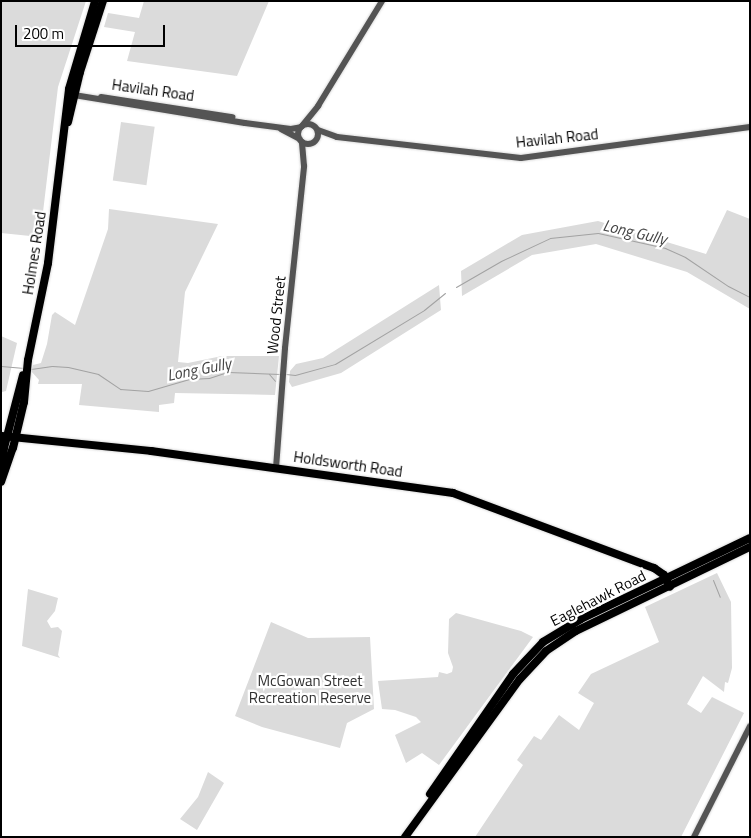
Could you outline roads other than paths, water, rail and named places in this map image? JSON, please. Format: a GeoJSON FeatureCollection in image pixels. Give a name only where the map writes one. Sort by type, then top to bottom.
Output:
{"type":"FeatureCollection","features":[{"type":"Feature","properties":{"kind":"main road","name":"Holmes Road"},"geometry":{"type":"LineString","coordinates":[[1,482],[16,437],[26,367],[51,246],[62,149],[71,92],[96,1]]}},
{"type":"Feature","properties":{"kind":"main road","name":"Holmes Road"},"geometry":{"type":"LineString","coordinates":[[71,92],[103,1]]}},
{"type":"Feature","properties":{"kind":"main road","name":"Holmes Road"},"geometry":{"type":"LineString","coordinates":[[4,470],[4,436],[26,367]]}},
{"type":"Feature","properties":{"kind":"main road","name":"Holdsworth Road"},"geometry":{"type":"LineString","coordinates":[[4,436],[123,447],[453,493],[654,568],[668,583]]}},
{"type":"Feature","properties":{"kind":"main road","name":"Eaglehawk Road"},"geometry":{"type":"LineString","coordinates":[[668,583],[750,538]]}},
{"type":"Feature","properties":{"kind":"main road","name":"Eaglehawk Road"},"geometry":{"type":"LineString","coordinates":[[405,837],[513,674],[538,647],[573,623],[750,547]]}},
{"type":"Feature","properties":{"kind":"street"},"geometry":{"type":"LineString","coordinates":[[318,106],[315,142],[307,144],[301,140],[298,133],[318,106],[382,1]]}},
{"type":"Feature","properties":{"kind":"street","name":"Havilah Road"},"geometry":{"type":"LineString","coordinates":[[71,92],[218,114],[263,125],[302,127]]}},
{"type":"Feature","properties":{"kind":"street"},"geometry":{"type":"LineString","coordinates":[[302,127],[308,124],[316,128]]}},
{"type":"Feature","properties":{"kind":"street","name":"Havilah Road"},"geometry":{"type":"LineString","coordinates":[[278,127],[301,140]]}},
{"type":"Feature","properties":{"kind":"street","name":"Havilah Road"},"geometry":{"type":"LineString","coordinates":[[316,128],[338,137],[521,158],[750,127]]}},
{"type":"Feature","properties":{"kind":"street","name":"Havilah Road"},"geometry":{"type":"LineString","coordinates":[[315,142],[338,137]]}},
{"type":"Feature","properties":{"kind":"street","name":"Wood Street"},"geometry":{"type":"LineString","coordinates":[[276,468],[304,166],[301,140]]}},
{"type":"Feature","properties":{"kind":"street","name":"Wood Street"},"geometry":{"type":"LineString","coordinates":[[304,166],[315,142]]}},
{"type":"Feature","properties":{"kind":"street"},"geometry":{"type":"LineString","coordinates":[[694,837],[750,726]]}},
{"type":"Feature","properties":{"kind":"waterway","name":"Long Gully"},"geometry":{"type":"LineString","coordinates":[[456,287],[501,261],[550,238],[598,233],[665,248],[685,257],[728,286],[750,297]]}},
{"type":"Feature","properties":{"kind":"waterway","name":"Long Gully"},"geometry":{"type":"LineString","coordinates":[[286,374],[295,375],[335,364],[424,310],[445,293]]}},
{"type":"Feature","properties":{"kind":"waterway","name":"Long Gully"},"geometry":{"type":"LineString","coordinates":[[1,366],[24,368]]}},
{"type":"Feature","properties":{"kind":"waterway","name":"Long Gully"},"geometry":{"type":"LineString","coordinates":[[31,369],[52,366],[68,367],[98,374],[120,389],[148,391],[189,379],[209,378],[228,372],[280,374]]}},
{"type":"Feature","properties":{"kind":"waterway","name":"Long Gully"},"geometry":{"type":"LineString","coordinates":[[269,374],[275,381]]}},
{"type":"Feature","properties":{"kind":"waterway"},"geometry":{"type":"LineString","coordinates":[[713,580],[720,597]]}},
{"type":"Feature","properties":{"kind":"park label","name":"McGowan Street Recreation Reserve"},"geometry":{"type":"Point","coordinates":[310,688]}}]}
